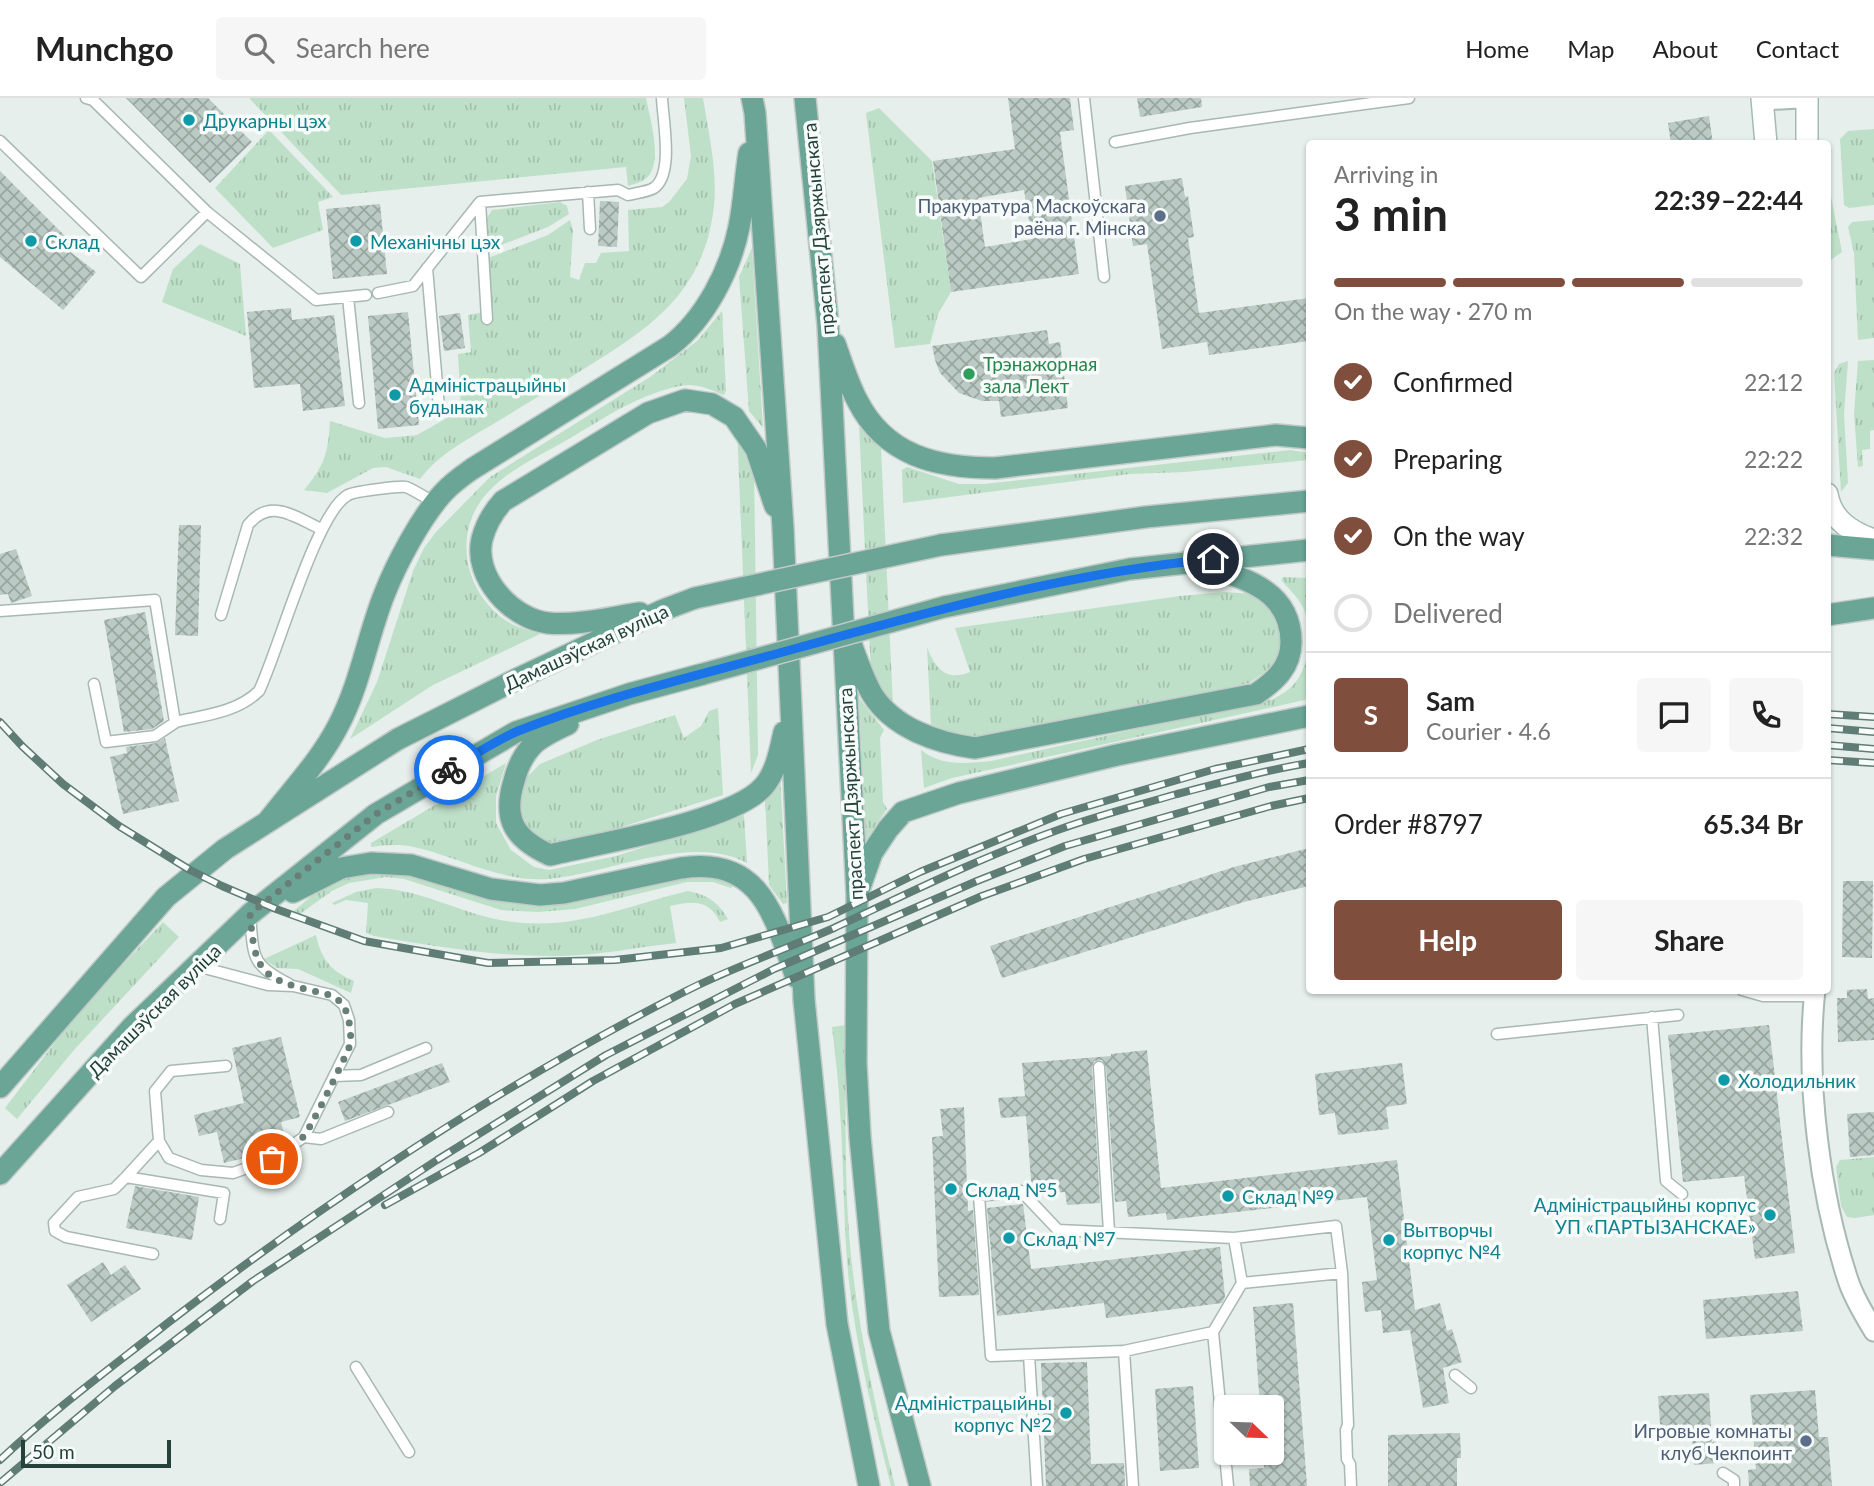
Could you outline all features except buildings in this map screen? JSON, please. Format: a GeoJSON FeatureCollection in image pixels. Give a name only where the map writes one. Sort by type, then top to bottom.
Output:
{"type":"FeatureCollection","features":[{"type":"Feature","properties":{"kind":"main road"},"geometry":{"type":"LineString","coordinates":[[1807,98],[1807,140]]}},
{"type":"Feature","properties":{"kind":"main road"},"geometry":{"type":"LineString","coordinates":[[1763,99],[1766,140]]}},
{"type":"Feature","properties":{"kind":"main road","name":"праспект Дзяржынскага"},"geometry":{"type":"LineString","coordinates":[[806,100],[828,325],[857,895],[856,1063],[860,1137],[879,1331],[920,1486]]}},
{"type":"Feature","properties":{"kind":"main road"},"geometry":{"type":"LineString","coordinates":[[268,821],[338,727],[357,682],[384,596],[409,544],[444,492],[471,469],[670,346],[686,333],[705,309],[739,228],[754,105]]}},
{"type":"Feature","properties":{"kind":"main road"},"geometry":{"type":"LineString","coordinates":[[754,105],[783,528],[804,1000],[837,1324],[869,1486]]}},
{"type":"Feature","properties":{"kind":"main road"},"geometry":{"type":"LineString","coordinates":[[828,325],[856,399],[866,417],[907,453],[942,465],[995,468],[1276,435],[1306,438]]}},
{"type":"Feature","properties":{"kind":"main road"},"geometry":{"type":"LineString","coordinates":[[663,610],[546,623],[511,607],[488,579],[482,559],[482,540],[492,513],[511,496],[636,420],[667,405],[685,400],[712,404],[734,417],[745,430],[756,449],[783,528]]}},
{"type":"Feature","properties":{"kind":"main road","name":"Дамашэўская вуліца"},"geometry":{"type":"LineString","coordinates":[[0,1087],[166,897],[225,849],[398,739],[663,610],[695,598],[941,545],[1146,517],[1306,501]]}},
{"type":"Feature","properties":{"kind":"main road"},"geometry":{"type":"LineString","coordinates":[[1831,505],[1840,522],[1874,540]]}},
{"type":"Feature","properties":{"kind":"main road"},"geometry":{"type":"LineString","coordinates":[[1831,545],[1874,549]]}},
{"type":"Feature","properties":{"kind":"main road","name":"Дамашэўская вуліца"},"geometry":{"type":"LineString","coordinates":[[0,1174],[132,1027],[250,914],[376,814],[516,732],[629,694],[944,607],[1130,569],[1306,550]]}},
{"type":"Feature","properties":{"kind":"main road"},"geometry":{"type":"LineString","coordinates":[[841,614],[862,674],[873,696],[899,722],[938,741],[975,748],[1256,694],[1274,682],[1287,665],[1291,651],[1291,633],[1286,612],[1272,594],[1256,584],[1189,561]]}},
{"type":"Feature","properties":{"kind":"main road"},"geometry":{"type":"LineString","coordinates":[[1831,601],[1874,607]]}},
{"type":"Feature","properties":{"kind":"main road"},"geometry":{"type":"LineString","coordinates":[[1831,614],[1874,607]]}},
{"type":"Feature","properties":{"kind":"main road"},"geometry":{"type":"LineString","coordinates":[[629,694],[532,745],[519,765],[509,800],[509,816],[519,834],[533,847],[550,855],[688,823],[723,811],[753,796],[764,786],[779,752],[789,695]]}},
{"type":"Feature","properties":{"kind":"main road"},"geometry":{"type":"LineString","coordinates":[[857,895],[873,853],[903,812],[985,786],[1117,755],[1306,717]]}},
{"type":"Feature","properties":{"kind":"main road"},"geometry":{"type":"LineString","coordinates":[[250,914],[341,868],[357,864],[411,865],[491,889],[540,895],[564,893],[681,868],[695,866],[719,869],[746,879],[773,912],[804,1000]]}},
{"type":"Feature","properties":{"kind":"street"},"geometry":{"type":"LineString","coordinates":[[1763,99],[1800,98]]}},
{"type":"Feature","properties":{"kind":"street"},"geometry":{"type":"LineString","coordinates":[[1815,994],[1813,1105],[1832,1219],[1849,1283],[1874,1331]]}},
{"type":"Feature","properties":{"kind":"lane"},"geometry":{"type":"LineString","coordinates":[[86,98],[93,100],[207,212],[316,300],[366,295]]}},
{"type":"Feature","properties":{"kind":"lane"},"geometry":{"type":"LineString","coordinates":[[378,293],[413,286],[480,202],[618,190],[628,195],[653,189],[664,179],[667,164],[662,98]]}},
{"type":"Feature","properties":{"kind":"lane"},"geometry":{"type":"LineString","coordinates":[[1084,98],[1104,277]]}},
{"type":"Feature","properties":{"kind":"lane"},"geometry":{"type":"LineString","coordinates":[[1115,142],[1190,128],[1409,98]]}},
{"type":"Feature","properties":{"kind":"lane"},"geometry":{"type":"LineString","coordinates":[[0,141],[141,277],[207,212]]}},
{"type":"Feature","properties":{"kind":"lane"},"geometry":{"type":"LineString","coordinates":[[588,192],[590,229]]}},
{"type":"Feature","properties":{"kind":"lane"},"geometry":{"type":"LineString","coordinates":[[480,202],[487,319]]}},
{"type":"Feature","properties":{"kind":"lane"},"geometry":{"type":"LineString","coordinates":[[427,268],[439,408]]}},
{"type":"Feature","properties":{"kind":"lane"},"geometry":{"type":"LineString","coordinates":[[348,297],[359,403]]}},
{"type":"Feature","properties":{"kind":"lane"},"geometry":{"type":"LineString","coordinates":[[94,684],[106,742],[155,736],[176,722],[234,709],[259,691],[321,529],[345,496],[369,489],[382,490],[404,486],[435,503]]}},
{"type":"Feature","properties":{"kind":"lane"},"geometry":{"type":"LineString","coordinates":[[221,615],[248,525],[254,517],[270,509],[321,529]]}},
{"type":"Feature","properties":{"kind":"lane"},"geometry":{"type":"LineString","coordinates":[[0,611],[155,600],[176,722]]}},
{"type":"Feature","properties":{"kind":"lane"},"geometry":{"type":"LineString","coordinates":[[250,914],[254,954],[258,964],[267,973],[293,986]]}},
{"type":"Feature","properties":{"kind":"lane"},"geometry":{"type":"LineString","coordinates":[[197,966],[268,985],[293,986],[332,995],[344,1005],[350,1044],[304,1137],[272,1159],[233,1172],[201,1170],[169,1158],[159,1141],[155,1091],[171,1071],[226,1066]]}},
{"type":"Feature","properties":{"kind":"lane"},"geometry":{"type":"LineString","coordinates":[[1756,994],[1798,994]]}},
{"type":"Feature","properties":{"kind":"lane"},"geometry":{"type":"LineString","coordinates":[[1497,1034],[1678,1015]]}},
{"type":"Feature","properties":{"kind":"lane"},"geometry":{"type":"LineString","coordinates":[[1653,1017],[1666,1181],[1682,1194]]}},
{"type":"Feature","properties":{"kind":"lane"},"geometry":{"type":"LineString","coordinates":[[334,1076],[361,1075],[426,1048]]}},
{"type":"Feature","properties":{"kind":"lane"},"geometry":{"type":"LineString","coordinates":[[1100,1067],[1109,1233]]}},
{"type":"Feature","properties":{"kind":"lane"},"geometry":{"type":"LineString","coordinates":[[304,1137],[321,1139],[388,1112]]}},
{"type":"Feature","properties":{"kind":"lane"},"geometry":{"type":"LineString","coordinates":[[153,1254],[66,1237],[54,1231],[54,1223],[79,1197],[114,1189],[159,1141]]}},
{"type":"Feature","properties":{"kind":"lane"},"geometry":{"type":"LineString","coordinates":[[126,1177],[224,1193],[220,1219]]}},
{"type":"Feature","properties":{"kind":"lane"},"geometry":{"type":"LineString","coordinates":[[1213,1332],[1124,1351],[991,1356],[979,1196],[1021,1191],[1058,1230],[1234,1238],[1336,1226],[1342,1273],[1348,1424],[1346,1448],[1351,1486]]}},
{"type":"Feature","properties":{"kind":"lane"},"geometry":{"type":"LineString","coordinates":[[1228,1486],[1213,1332],[1242,1283],[1234,1238]]}},
{"type":"Feature","properties":{"kind":"lane"},"geometry":{"type":"LineString","coordinates":[[1242,1283],[1342,1273]]}},
{"type":"Feature","properties":{"kind":"lane"},"geometry":{"type":"LineString","coordinates":[[1124,1351],[1133,1486]]}},
{"type":"Feature","properties":{"kind":"lane"},"geometry":{"type":"LineString","coordinates":[[1029,1354],[1037,1486]]}},
{"type":"Feature","properties":{"kind":"lane"},"geometry":{"type":"LineString","coordinates":[[356,1367],[409,1452]]}},
{"type":"Feature","properties":{"kind":"lane"},"geometry":{"type":"LineString","coordinates":[[1455,1375],[1471,1388]]}},
{"type":"Feature","properties":{"kind":"lane"},"geometry":{"type":"LineString","coordinates":[[1723,1473],[1734,1480],[1734,1486]]}},
{"type":"Feature","properties":{"kind":"green space"},"geometry":{"type":"Polygon","coordinates":[[[249,98],[646,98],[653,130],[654,165],[644,180],[628,186],[626,167],[341,195],[249,98]]]}},
{"type":"Feature","properties":{"kind":"green space"},"geometry":{"type":"Polygon","coordinates":[[[684,98],[703,98],[712,156],[715,200],[707,242],[697,266],[669,306],[610,353],[448,452],[420,479],[386,467],[373,468],[327,493],[304,490],[324,458],[330,421],[385,438],[417,435],[461,410],[458,354],[471,352],[468,315],[484,312],[483,260],[548,235],[570,220],[573,230],[570,277],[579,280],[585,263],[596,263],[601,253],[629,251],[628,210],[662,207],[687,179],[691,156],[684,98]]]}},
{"type":"Feature","properties":{"kind":"green space"},"geometry":{"type":"Polygon","coordinates":[[[879,108],[932,161],[951,292],[938,314],[930,344],[895,348],[866,113],[879,108]]]}},
{"type":"Feature","properties":{"kind":"green space"},"geometry":{"type":"Polygon","coordinates":[[[1874,129],[1874,205],[1849,208],[1844,205],[1840,139],[1848,131],[1874,129]]]}},
{"type":"Feature","properties":{"kind":"green space"},"geometry":{"type":"Polygon","coordinates":[[[269,130],[333,197],[318,202],[323,230],[273,248],[215,188],[269,130]]]}},
{"type":"Feature","properties":{"kind":"green space"},"geometry":{"type":"Polygon","coordinates":[[[1831,197],[1842,252],[1831,260],[1831,197]]]}},
{"type":"Feature","properties":{"kind":"green space"},"geometry":{"type":"Polygon","coordinates":[[[560,202],[567,206],[569,214],[548,227],[483,252],[482,226],[492,210],[560,202]]]}},
{"type":"Feature","properties":{"kind":"green space"},"geometry":{"type":"Polygon","coordinates":[[[1874,220],[1874,338],[1858,340],[1854,253],[1848,227],[1852,222],[1874,220]]]}},
{"type":"Feature","properties":{"kind":"green space"},"geometry":{"type":"Polygon","coordinates":[[[200,244],[240,264],[246,336],[162,302],[173,269],[200,244]]]}},
{"type":"Feature","properties":{"kind":"green space"},"geometry":{"type":"Polygon","coordinates":[[[752,248],[763,428],[749,411],[739,277],[752,248]]]}},
{"type":"Feature","properties":{"kind":"green space"},"geometry":{"type":"Polygon","coordinates":[[[722,311],[724,395],[688,385],[637,400],[520,466],[498,482],[480,502],[472,517],[466,549],[474,581],[481,596],[505,620],[540,634],[433,685],[350,739],[377,682],[413,571],[424,548],[436,532],[490,477],[650,377],[697,341],[722,311]]]}},
{"type":"Feature","properties":{"kind":"green space"},"geometry":{"type":"Polygon","coordinates":[[[1874,360],[1874,430],[1870,431],[1870,449],[1862,450],[1863,466],[1858,467],[1854,414],[1858,361],[1874,360]]]}},
{"type":"Feature","properties":{"kind":"green space"},"geometry":{"type":"Polygon","coordinates":[[[1848,361],[1844,414],[1848,483],[1841,492],[1834,373],[1839,364],[1848,361]]]}},
{"type":"Feature","properties":{"kind":"green space"},"geometry":{"type":"Polygon","coordinates":[[[859,426],[881,448],[893,706],[886,701],[871,673],[859,426]]]}},
{"type":"Feature","properties":{"kind":"green space"},"geometry":{"type":"Polygon","coordinates":[[[737,427],[754,466],[758,755],[751,773],[737,427]]]}},
{"type":"Feature","properties":{"kind":"green space"},"geometry":{"type":"Polygon","coordinates":[[[1291,450],[1306,452],[1306,460],[1186,472],[1130,474],[903,503],[902,470],[907,467],[959,484],[984,484],[1291,450]]]}},
{"type":"Feature","properties":{"kind":"green space"},"geometry":{"type":"Polygon","coordinates":[[[1283,577],[1306,578],[1306,617],[1304,610],[1281,580],[1283,577]]]}},
{"type":"Feature","properties":{"kind":"green space"},"geometry":{"type":"Polygon","coordinates":[[[1225,592],[1253,594],[1272,604],[1280,630],[1281,650],[1277,658],[1249,683],[974,739],[953,738],[931,727],[927,647],[938,667],[948,674],[962,675],[970,672],[955,628],[1225,592]]]}},
{"type":"Feature","properties":{"kind":"green space"},"geometry":{"type":"Polygon","coordinates":[[[1306,661],[1306,700],[952,778],[924,788],[921,750],[946,761],[991,761],[1273,699],[1295,683],[1306,661]]]}},
{"type":"Feature","properties":{"kind":"green space"},"geometry":{"type":"Polygon","coordinates":[[[859,698],[884,730],[880,738],[883,802],[887,809],[866,840],[859,698]]]}},
{"type":"Feature","properties":{"kind":"green space"},"geometry":{"type":"Polygon","coordinates":[[[718,708],[723,795],[609,831],[553,845],[543,843],[525,825],[519,811],[519,797],[525,779],[540,764],[597,740],[675,715],[684,738],[701,726],[709,711],[718,708]]]}},
{"type":"Feature","properties":{"kind":"green space"},"geometry":{"type":"Polygon","coordinates":[[[506,763],[496,796],[496,823],[511,850],[534,867],[549,870],[616,856],[744,815],[747,863],[725,855],[700,852],[649,858],[572,876],[530,879],[496,873],[414,847],[371,847],[371,843],[506,763]]]}},
{"type":"Feature","properties":{"kind":"green space"},"geometry":{"type":"Polygon","coordinates":[[[780,773],[787,903],[783,904],[769,885],[765,798],[780,773]]]}},
{"type":"Feature","properties":{"kind":"green space"},"geometry":{"type":"Polygon","coordinates":[[[392,870],[552,903],[580,900],[688,872],[736,882],[731,888],[713,882],[687,882],[575,909],[538,912],[501,910],[404,879],[386,877],[349,883],[332,891],[293,919],[289,915],[321,888],[339,878],[392,870]]]}},
{"type":"Feature","properties":{"kind":"green space"},"geometry":{"type":"Polygon","coordinates":[[[376,888],[408,892],[484,916],[525,923],[573,921],[688,891],[712,900],[728,919],[720,922],[711,909],[686,903],[670,906],[676,943],[577,955],[492,953],[374,936],[366,933],[368,903],[346,900],[334,905],[332,903],[356,892],[376,888]]]}},
{"type":"Feature","properties":{"kind":"green space"},"geometry":{"type":"Polygon","coordinates":[[[163,922],[179,937],[74,1050],[17,1119],[5,1108],[79,1011],[163,922]]]}},
{"type":"Feature","properties":{"kind":"green space"},"geometry":{"type":"Polygon","coordinates":[[[316,935],[328,963],[354,981],[351,993],[298,969],[277,968],[264,959],[316,935]]]}},
{"type":"Feature","properties":{"kind":"green space"},"geometry":{"type":"Polygon","coordinates":[[[846,1025],[846,1182],[852,1266],[867,1361],[895,1486],[891,1486],[867,1385],[849,1282],[832,1027],[846,1025]]]}},
{"type":"Feature","properties":{"kind":"green space"},"geometry":{"type":"Polygon","coordinates":[[[1874,1157],[1874,1215],[1847,1217],[1841,1206],[1836,1167],[1840,1160],[1874,1157]]]}},
{"type":"Feature","properties":{"kind":"railway"},"geometry":{"type":"LineString","coordinates":[[1831,714],[1874,717]]}},
{"type":"Feature","properties":{"kind":"railway"},"geometry":{"type":"LineString","coordinates":[[0,722],[63,784],[119,826],[190,870],[222,886],[364,941],[488,963],[615,960],[721,948],[828,917],[920,872],[1061,814],[1215,769],[1306,750]]}},
{"type":"Feature","properties":{"kind":"railway"},"geometry":{"type":"LineString","coordinates":[[1831,728],[1874,732]]}},
{"type":"Feature","properties":{"kind":"railway"},"geometry":{"type":"LineString","coordinates":[[1831,745],[1874,749]]}},
{"type":"Feature","properties":{"kind":"railway"},"geometry":{"type":"LineString","coordinates":[[1831,760],[1874,763]]}},
{"type":"Feature","properties":{"kind":"railway"},"geometry":{"type":"LineString","coordinates":[[0,1460],[104,1372],[292,1231],[482,1105],[614,1029],[719,975],[834,928],[943,877],[1027,842],[1085,821],[1177,794],[1306,764]]}},
{"type":"Feature","properties":{"kind":"railway"},"geometry":{"type":"LineString","coordinates":[[0,1483],[115,1386],[253,1281],[437,1160],[606,1055],[774,969],[1065,846],[1269,787],[1306,781]]}},
{"type":"Feature","properties":{"kind":"railway"},"geometry":{"type":"LineString","coordinates":[[385,1205],[479,1153],[593,1081],[735,1004],[982,896],[1084,859],[1306,799]]}},
{"type":"Feature","properties":{"kind":"way so far"},"geometry":{"type":"LineString","coordinates":[[272,1159],[304,1137],[350,1044],[348,1020],[344,1005],[332,995],[293,986],[267,973],[258,964],[254,954],[250,914],[376,814],[449,770]]}},
{"type":"Feature","properties":{"kind":"place","name":"Друкарны цэх"},"geometry":{"type":"Point","coordinates":[189,120]}},
{"type":"Feature","properties":{"kind":"place","name":"Пракуратура Маскоўскага раёна г. Мінска"},"geometry":{"type":"Point","coordinates":[1160,216]}},
{"type":"Feature","properties":{"kind":"place","name":"Склад"},"geometry":{"type":"Point","coordinates":[31,241]}},
{"type":"Feature","properties":{"kind":"place","name":"Механічны цэх"},"geometry":{"type":"Point","coordinates":[356,241]}},
{"type":"Feature","properties":{"kind":"place","name":"Трэнажорная зала Лект"},"geometry":{"type":"Point","coordinates":[969,374]}},
{"type":"Feature","properties":{"kind":"place","name":"Адміністрацыйны будынак"},"geometry":{"type":"Point","coordinates":[395,395]}},
{"type":"Feature","properties":{"kind":"place","name":"Холодильник"},"geometry":{"type":"Point","coordinates":[1724,1080]}},
{"type":"Feature","properties":{"kind":"place","name":"Склад №5"},"geometry":{"type":"Point","coordinates":[951,1189]}},
{"type":"Feature","properties":{"kind":"place","name":"Склад №9"},"geometry":{"type":"Point","coordinates":[1228,1196]}},
{"type":"Feature","properties":{"kind":"place","name":"Адміністрацыйны корпус УП «ПАРТЫЗАНСКАЕ»"},"geometry":{"type":"Point","coordinates":[1770,1215]}},
{"type":"Feature","properties":{"kind":"place","name":"Склад №7"},"geometry":{"type":"Point","coordinates":[1009,1238]}},
{"type":"Feature","properties":{"kind":"place","name":"Вытворчы корпус №4"},"geometry":{"type":"Point","coordinates":[1389,1240]}},
{"type":"Feature","properties":{"kind":"place","name":"Адміністрацыйны корпус №2"},"geometry":{"type":"Point","coordinates":[1066,1413]}},
{"type":"Feature","properties":{"kind":"place","name":"Игровые комнаты клуб Чекпоинт"},"geometry":{"type":"Point","coordinates":[1806,1441]}},
{"type":"Feature","properties":{"kind":"route"},"geometry":{"type":"LineString","coordinates":[[449,770],[516,732],[629,694],[944,607],[1130,569],[1213,559]]}}]}
